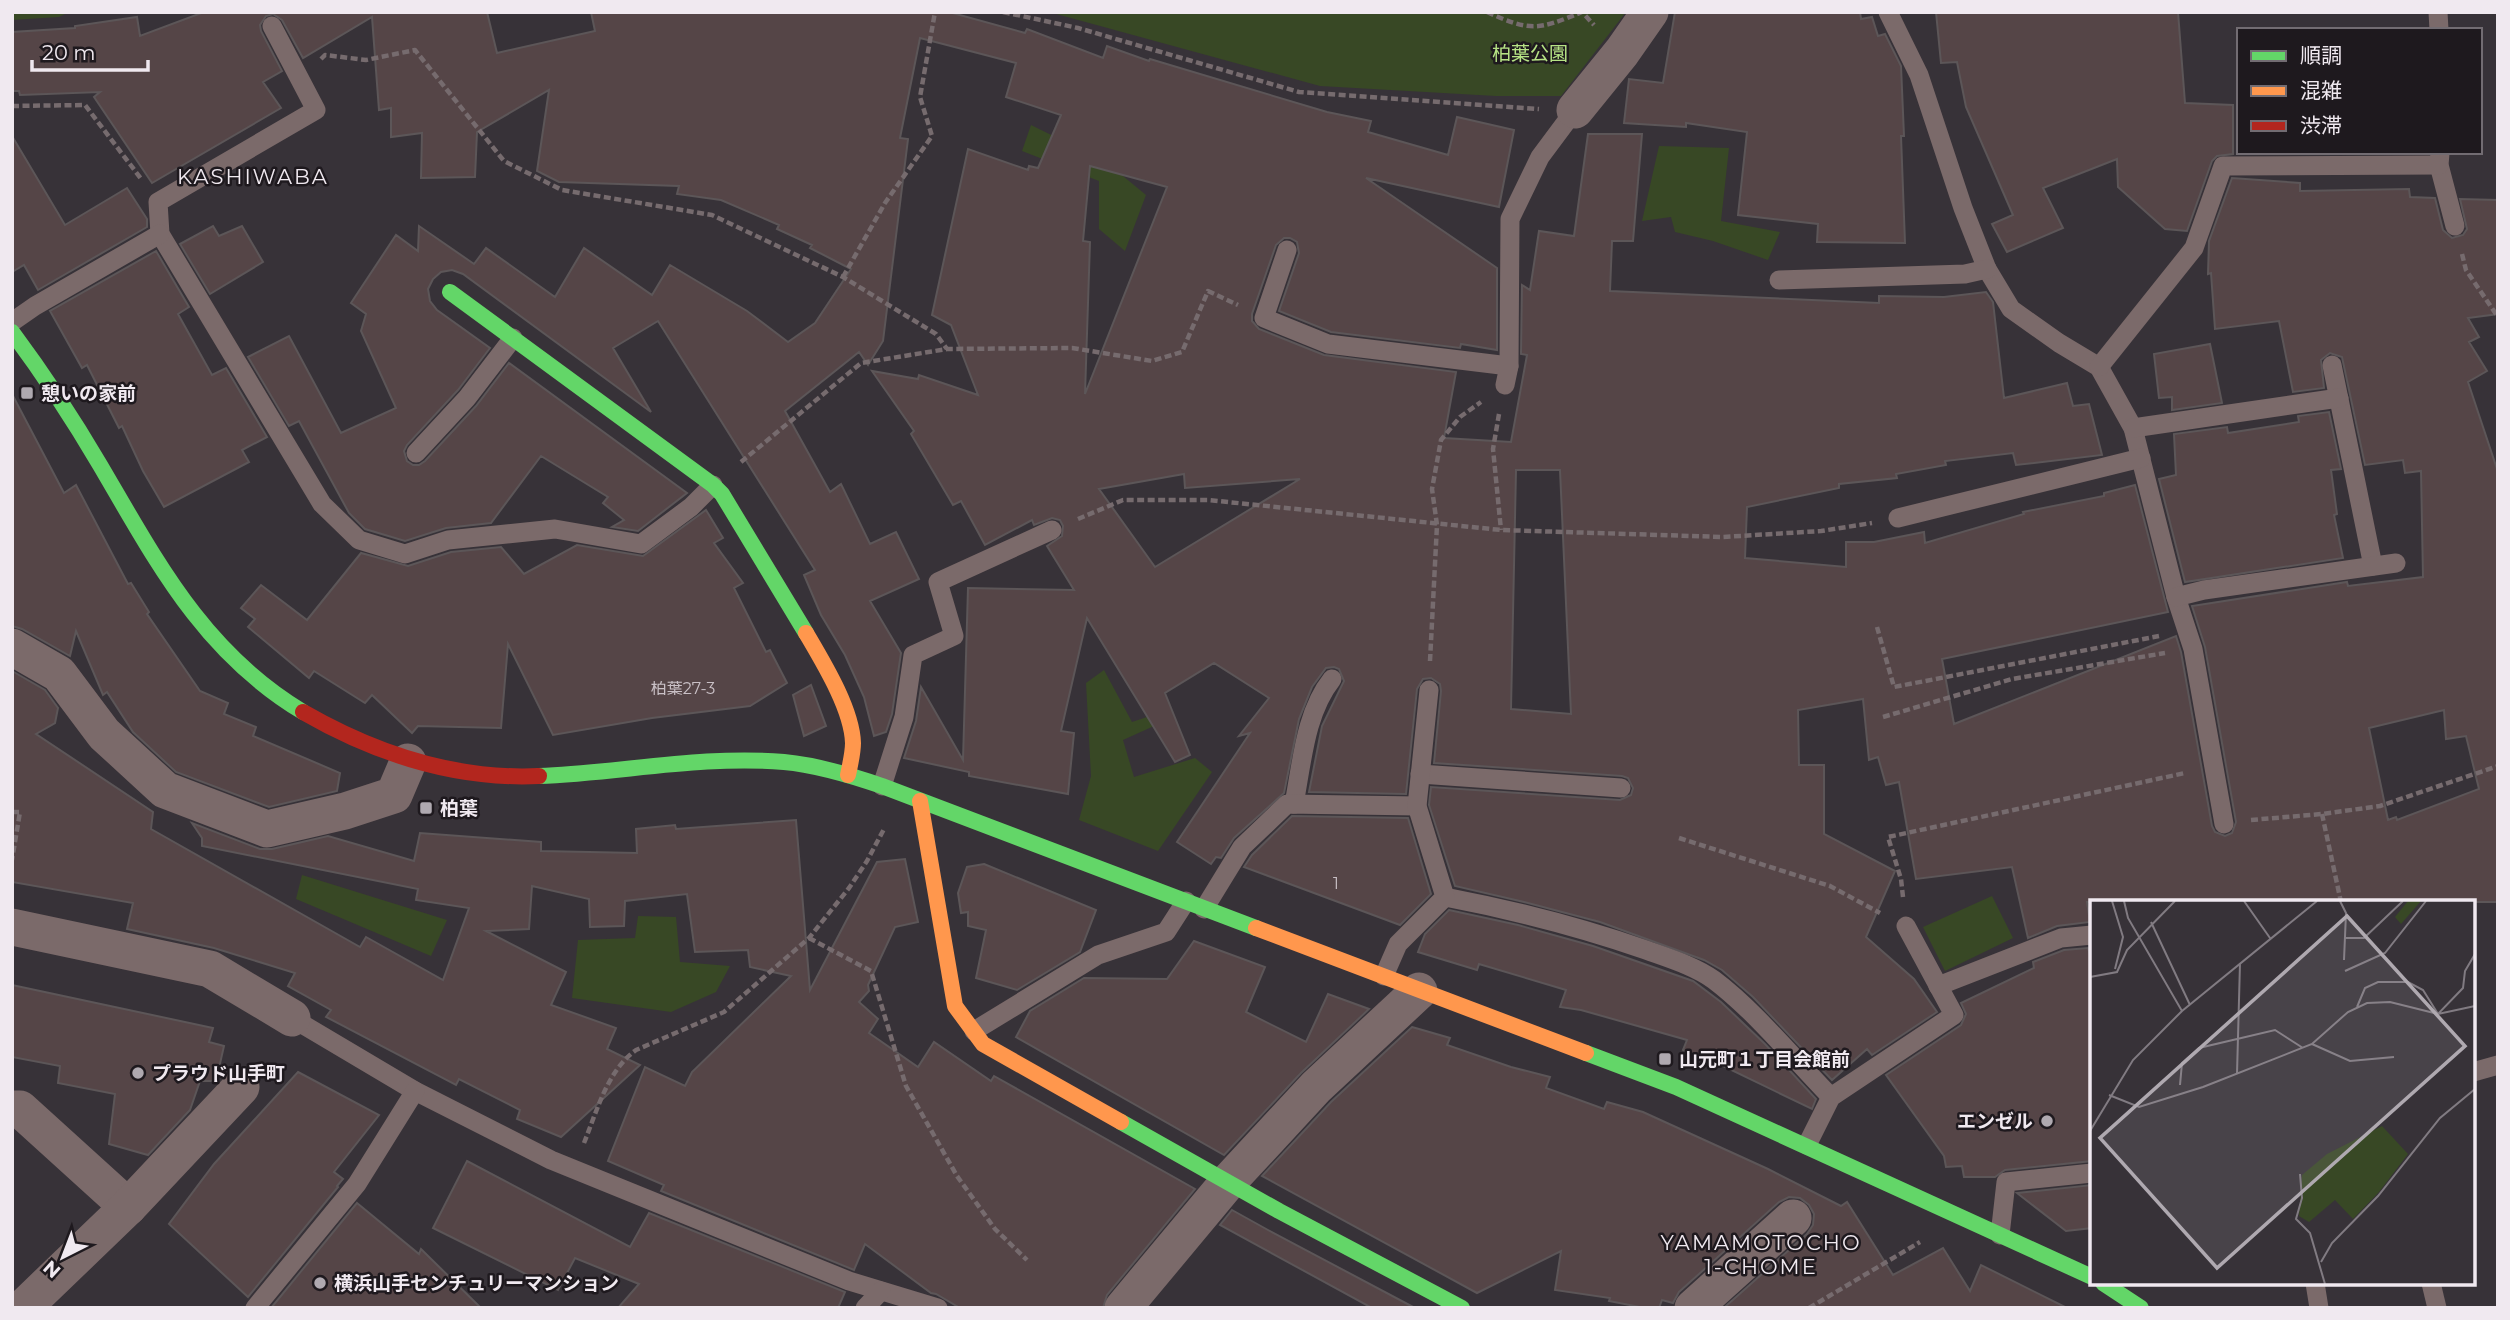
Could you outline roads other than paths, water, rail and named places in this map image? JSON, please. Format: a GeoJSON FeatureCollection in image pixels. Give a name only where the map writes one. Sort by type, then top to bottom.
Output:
{"type":"FeatureCollection","features":[{"type":"Feature","properties":{"kind":"street"},"geometry":{"type":"LineString","coordinates":[[1575,110],[1650,12]]}},
{"type":"Feature","properties":{"kind":"street"},"geometry":{"type":"LineString","coordinates":[[450,292],[722,494],[826,666],[844,706],[853,742],[848,775]]}},
{"type":"Feature","properties":{"kind":"street"},"geometry":{"type":"LineString","coordinates":[[12,332],[68,412],[170,583],[215,642],[267,689],[299,710],[370,747],[408,762],[488,776],[528,777],[745,761],[784,762],[848,775],[902,793],[1676,1087],[2090,1276]]}},
{"type":"Feature","properties":{"kind":"street"},"geometry":{"type":"LineString","coordinates":[[12,647],[59,674],[104,734],[165,790],[267,829],[345,811],[394,795],[408,762]]}},
{"type":"Feature","properties":{"kind":"street"},"geometry":{"type":"LineString","coordinates":[[920,801],[955,1006],[983,1044],[1228,1182],[1462,1308]]}},
{"type":"Feature","properties":{"kind":"street"},"geometry":{"type":"LineString","coordinates":[[12,927],[210,969],[292,1018]]}},
{"type":"Feature","properties":{"kind":"street"},"geometry":{"type":"LineString","coordinates":[[1122,1308],[1228,1182],[1316,1087],[1419,990]]}},
{"type":"Feature","properties":{"kind":"street"},"geometry":{"type":"LineString","coordinates":[[23,1308],[128,1207],[240,1087]]}},
{"type":"Feature","properties":{"kind":"street"},"geometry":{"type":"LineString","coordinates":[[12,1109],[20,1109],[128,1207]]}},
{"type":"Feature","properties":{"kind":"street"},"geometry":{"type":"LineString","coordinates":[[1693,1308],[1793,1218]]}},
{"type":"Feature","properties":{"kind":"street"},"geometry":{"type":"LineString","coordinates":[[2106,1285],[2141,1308]]}},
{"type":"Feature","properties":{"kind":"lane"},"geometry":{"type":"LineString","coordinates":[[1888,12],[1919,75],[1963,208],[1987,269],[2011,309],[2099,367],[2133,428],[2176,597],[2190,640],[2224,824]]}},
{"type":"Feature","properties":{"kind":"lane"},"geometry":{"type":"LineString","coordinates":[[272,26],[316,110],[159,202],[160,234],[322,504],[359,540],[405,554],[448,540],[555,529],[641,544],[691,507],[713,485]]}},
{"type":"Feature","properties":{"kind":"lane"},"geometry":{"type":"LineString","coordinates":[[1287,250],[1264,318],[1328,344],[1507,376],[1510,219],[1540,157],[1575,110]]}},
{"type":"Feature","properties":{"kind":"lane"},"geometry":{"type":"LineString","coordinates":[[2099,367],[2194,248],[2223,166],[2439,159],[2455,226]]}},
{"type":"Feature","properties":{"kind":"lane"},"geometry":{"type":"LineString","coordinates":[[12,322],[160,234]]}},
{"type":"Feature","properties":{"kind":"lane"},"geometry":{"type":"LineString","coordinates":[[1779,280],[1965,274],[1987,269]]}},
{"type":"Feature","properties":{"kind":"lane"},"geometry":{"type":"LineString","coordinates":[[416,453],[467,398],[513,338]]}},
{"type":"Feature","properties":{"kind":"lane"},"geometry":{"type":"LineString","coordinates":[[2332,365],[2373,566]]}},
{"type":"Feature","properties":{"kind":"lane"},"geometry":{"type":"LineString","coordinates":[[2133,428],[2339,398]]}},
{"type":"Feature","properties":{"kind":"lane"},"geometry":{"type":"LineString","coordinates":[[1898,518],[2141,458]]}},
{"type":"Feature","properties":{"kind":"lane"},"geometry":{"type":"LineString","coordinates":[[882,786],[904,717],[914,655],[954,636],[938,582],[1052,530]]}},
{"type":"Feature","properties":{"kind":"lane"},"geometry":{"type":"LineString","coordinates":[[2176,597],[2204,590],[2396,563]]}},
{"type":"Feature","properties":{"kind":"lane"},"geometry":{"type":"LineString","coordinates":[[1294,804],[1311,722],[1320,694],[1332,679]]}},
{"type":"Feature","properties":{"kind":"lane"},"geometry":{"type":"LineString","coordinates":[[1429,690],[1417,806],[1445,897]]}},
{"type":"Feature","properties":{"kind":"lane"},"geometry":{"type":"LineString","coordinates":[[1420,774],[1621,788]]}},
{"type":"Feature","properties":{"kind":"lane"},"geometry":{"type":"LineString","coordinates":[[974,1031],[1098,955],[1166,932],[1195,905],[1242,847],[1287,804],[1417,806]]}},
{"type":"Feature","properties":{"kind":"lane"},"geometry":{"type":"LineString","coordinates":[[1384,976],[1398,944],[1445,897]]}},
{"type":"Feature","properties":{"kind":"lane"},"geometry":{"type":"LineString","coordinates":[[1445,897],[1507,909],[1605,936],[1665,957],[1711,978],[1735,997],[1831,1097]]}},
{"type":"Feature","properties":{"kind":"lane"},"geometry":{"type":"LineString","coordinates":[[1807,1146],[1831,1097],[1954,1015],[1906,926]]}},
{"type":"Feature","properties":{"kind":"lane"},"geometry":{"type":"LineString","coordinates":[[1938,986],[2061,939],[2090,935]]}},
{"type":"Feature","properties":{"kind":"lane"},"geometry":{"type":"LineString","coordinates":[[292,1018],[415,1091],[551,1160],[849,1281],[938,1308]]}},
{"type":"Feature","properties":{"kind":"lane"},"geometry":{"type":"LineString","coordinates":[[2475,1071],[2498,1065]]}},
{"type":"Feature","properties":{"kind":"lane"},"geometry":{"type":"LineString","coordinates":[[255,1308],[357,1184],[415,1091]]}},
{"type":"Feature","properties":{"kind":"lane"},"geometry":{"type":"LineString","coordinates":[[2000,1235],[2006,1182],[2090,1173]]}},
{"type":"Feature","properties":{"kind":"lane"},"geometry":{"type":"LineString","coordinates":[[2315,1285],[2319,1308]]}},
{"type":"Feature","properties":{"kind":"lane"},"geometry":{"type":"LineString","coordinates":[[2431,1285],[2437,1308]]}},
{"type":"Feature","properties":{"kind":"lane"},"geometry":{"type":"LineString","coordinates":[[865,1308],[881,1291]]}},
{"type":"Feature","properties":{"kind":"place","name":"憩いの家前"},"geometry":{"type":"Point","coordinates":[27,393]}},
{"type":"Feature","properties":{"kind":"place","name":"柏葉"},"geometry":{"type":"Point","coordinates":[426,808]}},
{"type":"Feature","properties":{"kind":"place","name":"山元町１丁目会館前"},"geometry":{"type":"Point","coordinates":[1665,1059]}},
{"type":"Feature","properties":{"kind":"place","name":"プラウド山手町"},"geometry":{"type":"Point","coordinates":[138,1073]}},
{"type":"Feature","properties":{"kind":"place","name":"エンゼル"},"geometry":{"type":"Point","coordinates":[2047,1121]}},
{"type":"Feature","properties":{"kind":"place","name":"横浜山手センチュリーマンション"},"geometry":{"type":"Point","coordinates":[320,1283]}},
{"type":"Feature","properties":{"kind":"district","name":"KASHIWABA"},"geometry":{"type":"Point","coordinates":[253,176]}},
{"type":"Feature","properties":{"kind":"district","name":"YAMAMOTOCHO 1-CHOME"},"geometry":{"type":"Point","coordinates":[1761,1254]}},
{"type":"Feature","properties":{"kind":"park label","name":"柏葉公園"},"geometry":{"type":"Point","coordinates":[1530,53]}}]}
